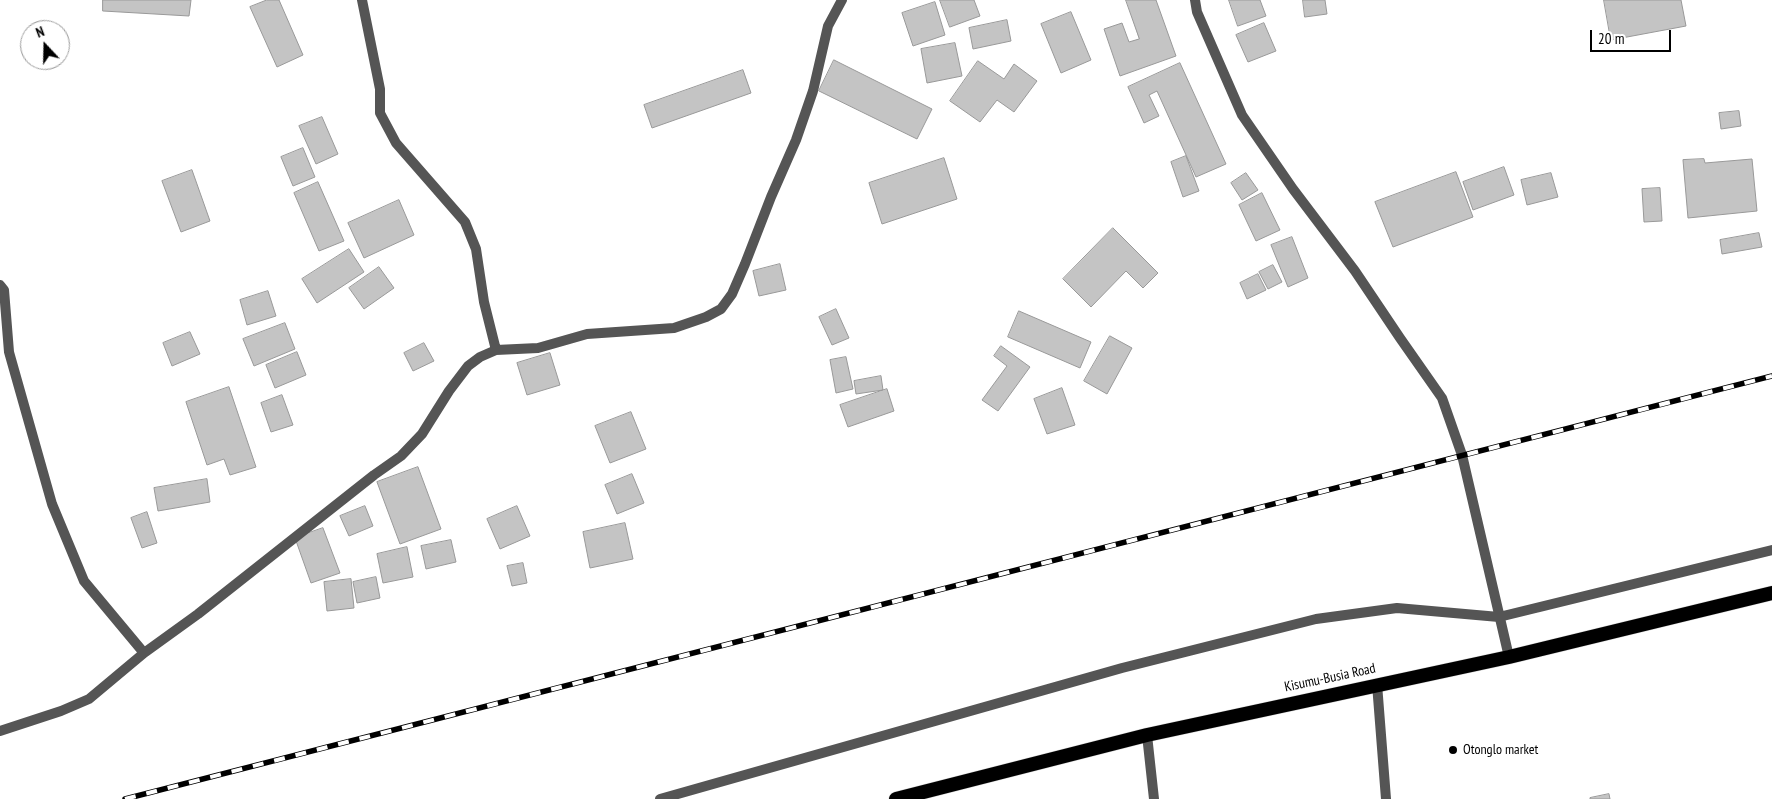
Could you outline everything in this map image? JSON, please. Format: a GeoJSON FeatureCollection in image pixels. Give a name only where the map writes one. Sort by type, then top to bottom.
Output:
{"type":"FeatureCollection","features":[{"type":"Feature","properties":{"kind":"highway","name":"Kisumu-Busia Road"},"geometry":{"type":"LineString","coordinates":[[896,799],[1147,735],[1509,657],[1772,594]]}},
{"type":"Feature","properties":{"kind":"street"},"geometry":{"type":"LineString","coordinates":[[362,0],[380,88],[380,113],[396,143],[465,222],[476,249],[484,302],[496,350]]}},
{"type":"Feature","properties":{"kind":"street"},"geometry":{"type":"LineString","coordinates":[[0,731],[61,711],[89,699],[144,653],[198,614],[374,475],[401,456],[422,434],[449,391],[468,366],[480,357],[496,350],[538,348],[587,334],[674,328],[706,317],[721,309],[732,294],[796,140],[813,91],[828,26],[842,0]]}},
{"type":"Feature","properties":{"kind":"street"},"geometry":{"type":"LineString","coordinates":[[1195,0],[1197,12],[1242,114],[1293,189],[1355,271],[1442,398],[1462,455],[1509,657]]}},
{"type":"Feature","properties":{"kind":"street"},"geometry":{"type":"LineString","coordinates":[[0,285],[4,290],[10,352],[52,504],[84,581],[144,653]]}},
{"type":"Feature","properties":{"kind":"street"},"geometry":{"type":"LineString","coordinates":[[660,799],[1122,668],[1316,620],[1397,608],[1499,617],[1772,550]]}},
{"type":"Feature","properties":{"kind":"street"},"geometry":{"type":"LineString","coordinates":[[1377,684],[1386,799]]}},
{"type":"Feature","properties":{"kind":"street"},"geometry":{"type":"LineString","coordinates":[[1147,735],[1154,799]]}},
{"type":"Feature","properties":{"kind":"building"},"geometry":{"type":"Polygon","coordinates":[[[103,0],[191,0],[189,16],[103,11],[103,0]]]}},
{"type":"Feature","properties":{"kind":"building"},"geometry":{"type":"Polygon","coordinates":[[[267,0],[279,0],[303,55],[277,67],[250,7],[267,0]]]}},
{"type":"Feature","properties":{"kind":"building"},"geometry":{"type":"Polygon","coordinates":[[[940,0],[974,0],[980,16],[950,27],[940,0]]]}},
{"type":"Feature","properties":{"kind":"building"},"geometry":{"type":"Polygon","coordinates":[[[1126,0],[1156,0],[1176,56],[1120,76],[1104,29],[1122,23],[1129,42],[1139,39],[1126,0]]]}},
{"type":"Feature","properties":{"kind":"building"},"geometry":{"type":"Polygon","coordinates":[[[1229,0],[1260,0],[1266,16],[1238,26],[1229,0]]]}},
{"type":"Feature","properties":{"kind":"building"},"geometry":{"type":"Polygon","coordinates":[[[1303,0],[1325,0],[1327,14],[1305,17],[1303,0]]]}},
{"type":"Feature","properties":{"kind":"building"},"geometry":{"type":"Polygon","coordinates":[[[1604,0],[1681,0],[1686,26],[1611,40],[1604,0]]]}},
{"type":"Feature","properties":{"kind":"building"},"geometry":{"type":"Polygon","coordinates":[[[935,2],[945,35],[913,46],[902,13],[935,2]]]}},
{"type":"Feature","properties":{"kind":"building"},"geometry":{"type":"Polygon","coordinates":[[[1071,12],[1091,60],[1061,73],[1041,24],[1071,12]]]}},
{"type":"Feature","properties":{"kind":"building"},"geometry":{"type":"Polygon","coordinates":[[[1007,20],[1011,41],[973,49],[969,28],[1007,20]]]}},
{"type":"Feature","properties":{"kind":"building"},"geometry":{"type":"Polygon","coordinates":[[[1264,23],[1276,51],[1248,62],[1236,35],[1264,23]]]}},
{"type":"Feature","properties":{"kind":"building"},"geometry":{"type":"Polygon","coordinates":[[[955,43],[962,76],[927,83],[921,49],[955,43]]]}},
{"type":"Feature","properties":{"kind":"building"},"geometry":{"type":"Polygon","coordinates":[[[834,60],[932,109],[917,139],[819,91],[834,60]]]}},
{"type":"Feature","properties":{"kind":"building"},"geometry":{"type":"Polygon","coordinates":[[[978,61],[1004,79],[1014,64],[1037,81],[1014,112],[997,100],[980,122],[950,101],[978,61]]]}},
{"type":"Feature","properties":{"kind":"building"},"geometry":{"type":"Polygon","coordinates":[[[1180,63],[1226,164],[1196,177],[1157,91],[1149,95],[1159,116],[1144,123],[1128,87],[1180,63]]]}},
{"type":"Feature","properties":{"kind":"building"},"geometry":{"type":"Polygon","coordinates":[[[743,70],[751,93],[652,128],[644,105],[743,70]]]}},
{"type":"Feature","properties":{"kind":"building"},"geometry":{"type":"Polygon","coordinates":[[[1739,111],[1741,126],[1721,129],[1719,113],[1739,111]]]}},
{"type":"Feature","properties":{"kind":"building"},"geometry":{"type":"Polygon","coordinates":[[[322,117],[338,154],[316,164],[299,126],[322,117]]]}},
{"type":"Feature","properties":{"kind":"building"},"geometry":{"type":"Polygon","coordinates":[[[303,148],[315,177],[293,186],[281,157],[303,148]]]}},
{"type":"Feature","properties":{"kind":"building"},"geometry":{"type":"Polygon","coordinates":[[[1186,156],[1199,191],[1183,197],[1171,162],[1186,156]]]}},
{"type":"Feature","properties":{"kind":"building"},"geometry":{"type":"Polygon","coordinates":[[[944,158],[957,199],[882,224],[869,183],[944,158]]]}},
{"type":"Feature","properties":{"kind":"building"},"geometry":{"type":"Polygon","coordinates":[[[1704,159],[1705,163],[1752,159],[1757,211],[1688,218],[1683,160],[1704,159]]]}},
{"type":"Feature","properties":{"kind":"building"},"geometry":{"type":"Polygon","coordinates":[[[1504,167],[1514,195],[1473,210],[1463,182],[1504,167]]]}},
{"type":"Feature","properties":{"kind":"building"},"geometry":{"type":"Polygon","coordinates":[[[192,170],[210,221],[181,232],[162,181],[192,170]]]}},
{"type":"Feature","properties":{"kind":"building"},"geometry":{"type":"Polygon","coordinates":[[[1456,172],[1473,217],[1393,247],[1375,202],[1456,172]]]}},
{"type":"Feature","properties":{"kind":"building"},"geometry":{"type":"Polygon","coordinates":[[[1246,173],[1258,190],[1242,200],[1231,183],[1246,173]]]}},
{"type":"Feature","properties":{"kind":"building"},"geometry":{"type":"Polygon","coordinates":[[[1551,173],[1558,197],[1527,205],[1521,180],[1551,173]]]}},
{"type":"Feature","properties":{"kind":"building"},"geometry":{"type":"Polygon","coordinates":[[[318,182],[344,241],[319,251],[294,193],[318,182]]]}},
{"type":"Feature","properties":{"kind":"building"},"geometry":{"type":"Polygon","coordinates":[[[1660,188],[1662,221],[1644,222],[1642,189],[1660,188]]]}},
{"type":"Feature","properties":{"kind":"building"},"geometry":{"type":"Polygon","coordinates":[[[1262,193],[1280,230],[1256,241],[1239,205],[1262,193]]]}},
{"type":"Feature","properties":{"kind":"building"},"geometry":{"type":"Polygon","coordinates":[[[399,200],[414,235],[364,258],[348,223],[399,200]]]}},
{"type":"Feature","properties":{"kind":"building"},"geometry":{"type":"Polygon","coordinates":[[[1113,228],[1158,273],[1143,288],[1126,271],[1091,307],[1063,279],[1113,228]]]}},
{"type":"Feature","properties":{"kind":"building"},"geometry":{"type":"Polygon","coordinates":[[[1759,233],[1762,247],[1722,254],[1720,240],[1759,233]]]}},
{"type":"Feature","properties":{"kind":"building"},"geometry":{"type":"Polygon","coordinates":[[[1292,237],[1308,278],[1288,287],[1271,245],[1292,237]]]}},
{"type":"Feature","properties":{"kind":"building"},"geometry":{"type":"Polygon","coordinates":[[[349,249],[364,272],[317,303],[302,279],[349,249]]]}},
{"type":"Feature","properties":{"kind":"building"},"geometry":{"type":"Polygon","coordinates":[[[780,264],[786,290],[759,296],[753,271],[780,264]]]}},
{"type":"Feature","properties":{"kind":"building"},"geometry":{"type":"Polygon","coordinates":[[[1273,265],[1282,282],[1268,289],[1259,272],[1273,265]]]}},
{"type":"Feature","properties":{"kind":"building"},"geometry":{"type":"Polygon","coordinates":[[[379,267],[394,288],[364,309],[349,288],[379,267]]]}},
{"type":"Feature","properties":{"kind":"building"},"geometry":{"type":"Polygon","coordinates":[[[1258,274],[1266,290],[1247,299],[1240,283],[1258,274]]]}},
{"type":"Feature","properties":{"kind":"building"},"geometry":{"type":"Polygon","coordinates":[[[268,291],[276,316],[247,325],[240,300],[268,291]]]}},
{"type":"Feature","properties":{"kind":"building"},"geometry":{"type":"Polygon","coordinates":[[[836,309],[849,338],[832,345],[819,317],[836,309]]]}},
{"type":"Feature","properties":{"kind":"building"},"geometry":{"type":"Polygon","coordinates":[[[1019,311],[1091,342],[1080,368],[1008,337],[1019,311]]]}},
{"type":"Feature","properties":{"kind":"building"},"geometry":{"type":"Polygon","coordinates":[[[285,323],[295,349],[254,366],[243,339],[285,323]]]}},
{"type":"Feature","properties":{"kind":"building"},"geometry":{"type":"Polygon","coordinates":[[[190,332],[200,354],[172,366],[163,343],[190,332]]]}},
{"type":"Feature","properties":{"kind":"building"},"geometry":{"type":"Polygon","coordinates":[[[1110,336],[1132,348],[1107,394],[1084,381],[1110,336]]]}},
{"type":"Feature","properties":{"kind":"building"},"geometry":{"type":"Polygon","coordinates":[[[424,343],[434,361],[413,371],[404,353],[424,343]]]}},
{"type":"Feature","properties":{"kind":"building"},"geometry":{"type":"Polygon","coordinates":[[[1001,346],[1030,367],[998,411],[982,400],[1007,366],[994,356],[1001,346]]]}},
{"type":"Feature","properties":{"kind":"building"},"geometry":{"type":"Polygon","coordinates":[[[297,352],[306,375],[275,388],[266,365],[297,352]]]}},
{"type":"Feature","properties":{"kind":"building"},"geometry":{"type":"Polygon","coordinates":[[[550,353],[560,385],[527,395],[517,363],[550,353]]]}},
{"type":"Feature","properties":{"kind":"building"},"geometry":{"type":"Polygon","coordinates":[[[846,357],[853,389],[836,393],[830,360],[846,357]]]}},
{"type":"Feature","properties":{"kind":"building"},"geometry":{"type":"Polygon","coordinates":[[[881,376],[883,390],[856,394],[854,381],[881,376]]]}},
{"type":"Feature","properties":{"kind":"building"},"geometry":{"type":"Polygon","coordinates":[[[229,387],[256,467],[230,475],[224,459],[207,465],[186,402],[229,387]]]}},
{"type":"Feature","properties":{"kind":"building"},"geometry":{"type":"Polygon","coordinates":[[[1062,388],[1075,425],[1047,434],[1034,399],[1062,388]]]}},
{"type":"Feature","properties":{"kind":"building"},"geometry":{"type":"Polygon","coordinates":[[[887,389],[894,411],[848,427],[840,405],[887,389]]]}},
{"type":"Feature","properties":{"kind":"building"},"geometry":{"type":"Polygon","coordinates":[[[282,395],[293,425],[271,432],[261,403],[282,395]]]}},
{"type":"Feature","properties":{"kind":"building"},"geometry":{"type":"Polygon","coordinates":[[[631,412],[646,449],[610,463],[595,426],[631,412]]]}},
{"type":"Feature","properties":{"kind":"building"},"geometry":{"type":"Polygon","coordinates":[[[418,467],[441,529],[400,544],[377,482],[418,467]]]}},
{"type":"Feature","properties":{"kind":"building"},"geometry":{"type":"Polygon","coordinates":[[[632,474],[644,503],[617,514],[605,485],[632,474]]]}},
{"type":"Feature","properties":{"kind":"building"},"geometry":{"type":"Polygon","coordinates":[[[207,479],[210,502],[158,511],[154,488],[207,479]]]}},
{"type":"Feature","properties":{"kind":"building"},"geometry":{"type":"Polygon","coordinates":[[[365,506],[373,526],[349,536],[340,516],[365,506]]]}},
{"type":"Feature","properties":{"kind":"building"},"geometry":{"type":"Polygon","coordinates":[[[517,506],[530,536],[500,549],[487,519],[517,506]]]}},
{"type":"Feature","properties":{"kind":"building"},"geometry":{"type":"Polygon","coordinates":[[[147,512],[157,543],[142,548],[131,518],[147,512]]]}},
{"type":"Feature","properties":{"kind":"building"},"geometry":{"type":"Polygon","coordinates":[[[625,523],[633,559],[590,568],[583,532],[625,523]]]}},
{"type":"Feature","properties":{"kind":"building"},"geometry":{"type":"Polygon","coordinates":[[[323,528],[340,573],[311,583],[295,538],[323,528]]]}},
{"type":"Feature","properties":{"kind":"building"},"geometry":{"type":"Polygon","coordinates":[[[451,540],[456,562],[426,569],[421,546],[451,540]]]}},
{"type":"Feature","properties":{"kind":"building"},"geometry":{"type":"Polygon","coordinates":[[[407,547],[413,577],[383,583],[377,554],[407,547]]]}},
{"type":"Feature","properties":{"kind":"building"},"geometry":{"type":"Polygon","coordinates":[[[523,563],[527,583],[512,586],[507,566],[523,563]]]}},
{"type":"Feature","properties":{"kind":"building"},"geometry":{"type":"Polygon","coordinates":[[[376,577],[380,598],[357,603],[353,582],[376,577]]]}},
{"type":"Feature","properties":{"kind":"building"},"geometry":{"type":"Polygon","coordinates":[[[351,579],[354,608],[327,611],[324,582],[351,579]]]}},
{"type":"Feature","properties":{"kind":"building"},"geometry":{"type":"Polygon","coordinates":[[[1609,794],[1610,799],[1590,799],[1590,798],[1609,794]]]}},
{"type":"Feature","properties":{"kind":"railway"},"geometry":{"type":"LineString","coordinates":[[125,799],[1772,376]]}},
{"type":"Feature","properties":{"kind":"place","name":"Otonglo market"},"geometry":{"type":"Point","coordinates":[1453,750]}}]}
